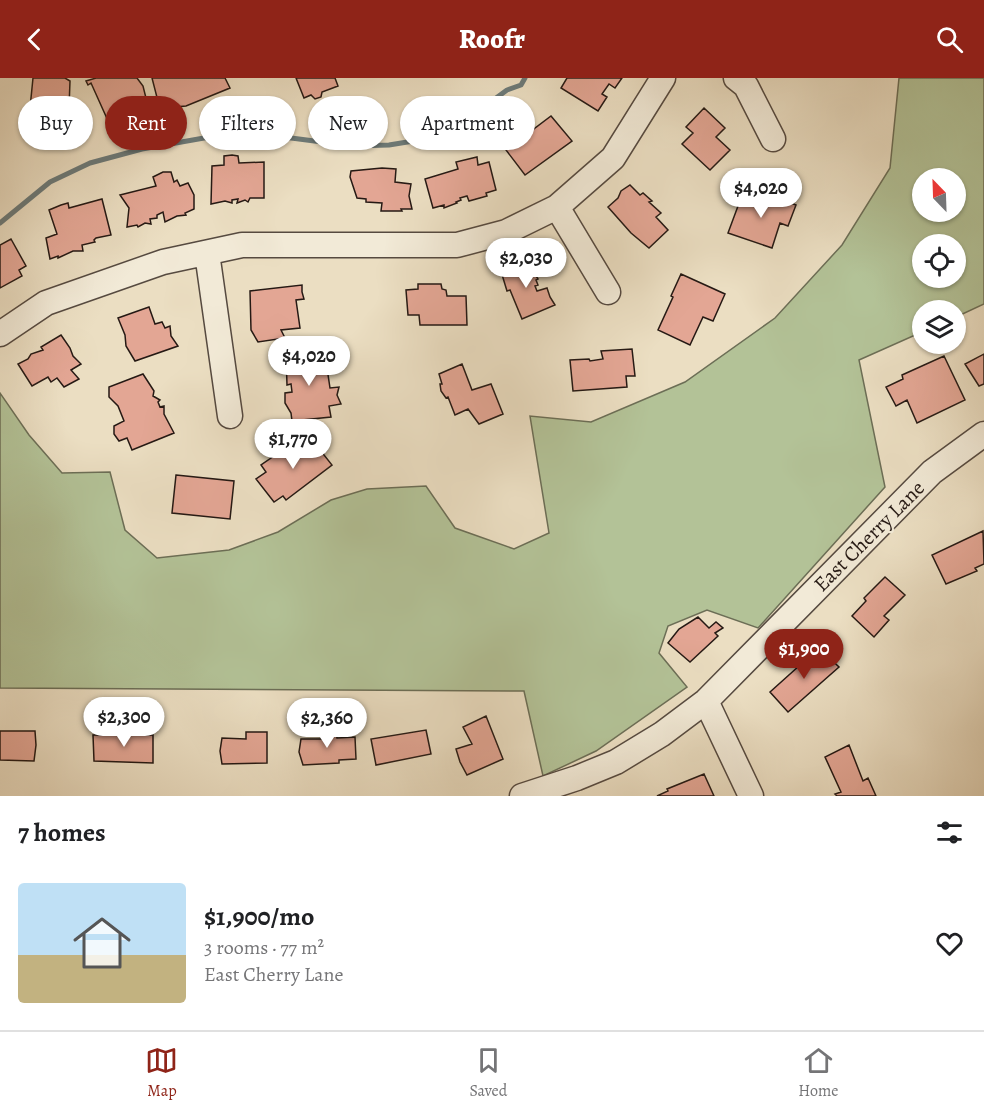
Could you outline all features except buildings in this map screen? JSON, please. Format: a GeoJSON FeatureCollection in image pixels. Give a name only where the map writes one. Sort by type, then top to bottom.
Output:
{"type":"FeatureCollection","features":[{"type":"Feature","properties":{"kind":"street"},"geometry":{"type":"LineString","coordinates":[[0,334],[46,303],[163,262],[242,245],[457,245],[506,232],[557,207],[613,158],[663,78]]}},
{"type":"Feature","properties":{"kind":"street"},"geometry":{"type":"LineString","coordinates":[[735,78],[746,86],[773,139]]}},
{"type":"Feature","properties":{"kind":"street"},"geometry":{"type":"LineString","coordinates":[[557,207],[608,292]]}},
{"type":"Feature","properties":{"kind":"street"},"geometry":{"type":"LineString","coordinates":[[207,253],[230,416]]}},
{"type":"Feature","properties":{"kind":"street","name":"East Cherry Lane"},"geometry":{"type":"LineString","coordinates":[[522,796],[616,762],[662,734],[706,701],[932,472],[984,434]]}},
{"type":"Feature","properties":{"kind":"street"},"geometry":{"type":"LineString","coordinates":[[706,701],[751,796]]}},
{"type":"Feature","properties":{"kind":"green space"},"geometry":{"type":"Polygon","coordinates":[[[899,78],[984,78],[984,304],[966,312],[966,300],[912,300],[912,336],[859,360],[885,487],[758,628],[707,610],[668,626],[659,653],[687,687],[596,751],[543,776],[524,691],[0,688],[0,393],[29,435],[62,473],[110,472],[125,530],[157,558],[229,550],[278,532],[331,500],[367,489],[426,486],[455,528],[514,549],[549,533],[530,416],[591,422],[685,382],[775,318],[842,245],[890,168],[899,78]]]}},
{"type":"Feature","properties":{"kind":"waterway"},"geometry":{"type":"LineString","coordinates":[[0,223],[50,182],[90,163],[142,149],[204,138],[268,135],[353,146],[389,145],[432,138],[473,115],[507,90],[521,85],[525,78]]}}]}
